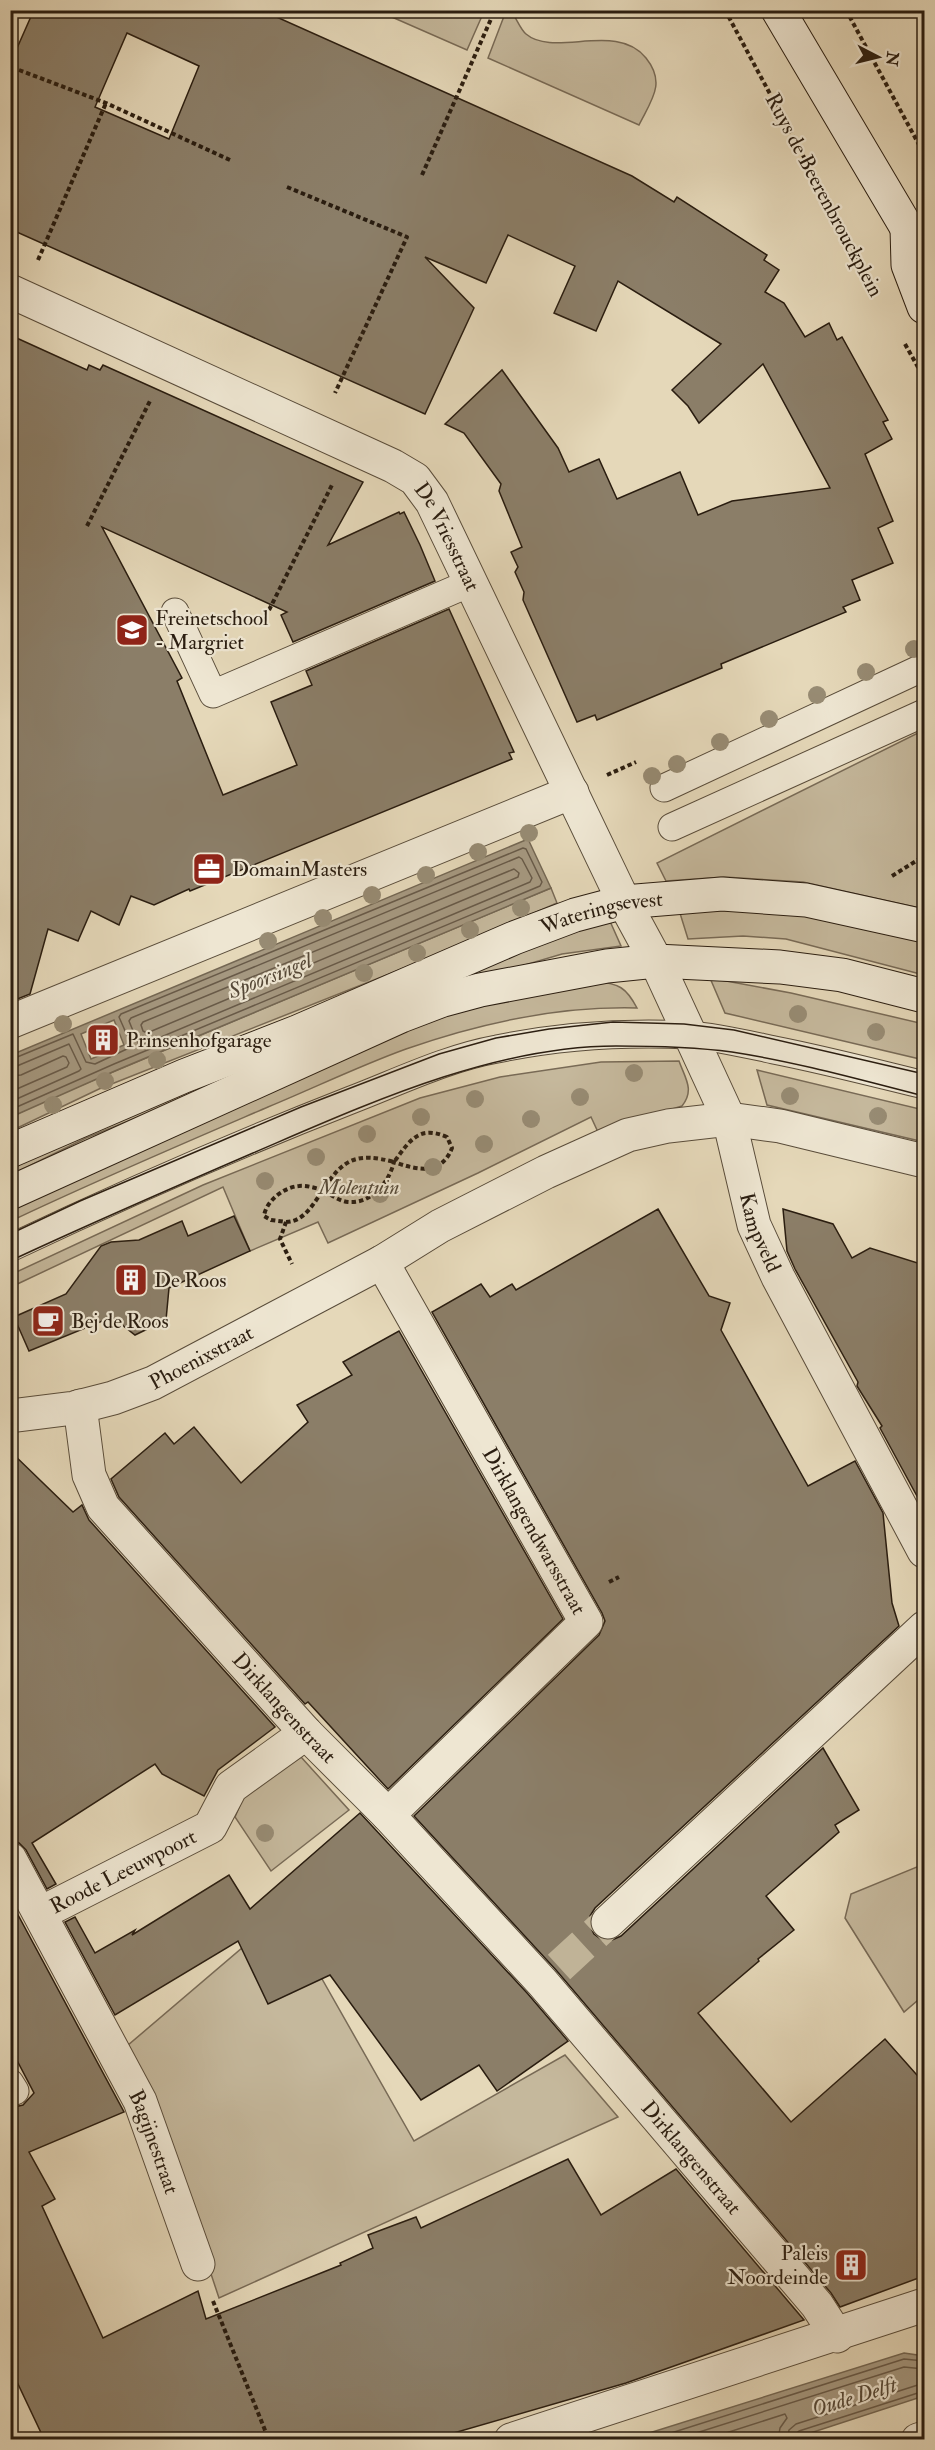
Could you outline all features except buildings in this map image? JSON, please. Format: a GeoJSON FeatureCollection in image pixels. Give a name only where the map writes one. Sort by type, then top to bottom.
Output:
{"type":"FeatureCollection","features":[{"type":"Feature","properties":{"kind":"street","name":"Ruys de Beerenbrouckplein"},"geometry":{"type":"LineString","coordinates":[[778,10],[916,234],[908,265],[924,308]]}},
{"type":"Feature","properties":{"kind":"street","name":"De Vriesstraat"},"geometry":{"type":"LineString","coordinates":[[16,294],[415,479],[432,502],[624,902]]}},
{"type":"Feature","properties":{"kind":"street"},"geometry":{"type":"LineString","coordinates":[[12,1017],[572,792]]}},
{"type":"Feature","properties":{"kind":"street","name":"Wateringsevest"},"geometry":{"type":"LineString","coordinates":[[303,1044],[514,938],[575,915],[624,902],[722,894],[806,900],[924,926]]}},
{"type":"Feature","properties":{"kind":"street","name":"Kampveld"},"geometry":{"type":"LineString","coordinates":[[624,902],[656,961],[729,1119],[754,1225],[778,1277],[924,1551]]}},
{"type":"Feature","properties":{"kind":"street"},"geometry":{"type":"LineString","coordinates":[[10,1151],[173,1080],[303,1044],[480,990],[607,966],[656,961],[780,966],[842,975],[924,996]]}},
{"type":"Feature","properties":{"kind":"street"},"geometry":{"type":"LineString","coordinates":[[10,1193],[303,1044]]}},
{"type":"Feature","properties":{"kind":"street"},"geometry":{"type":"LineString","coordinates":[[382,1262],[472,1210],[546,1172],[628,1136],[668,1126],[729,1119],[780,1125],[924,1161]]}},
{"type":"Feature","properties":{"kind":"street","name":"Phoenixstraat"},"geometry":{"type":"LineString","coordinates":[[10,1416],[74,1408],[113,1398],[153,1383],[382,1262]]}},
{"type":"Feature","properties":{"kind":"street","name":"Dirklangendwarsstraat"},"geometry":{"type":"LineString","coordinates":[[382,1262],[586,1622],[388,1815]]}},
{"type":"Feature","properties":{"kind":"street","name":"Dirklangenstraat"},"geometry":{"type":"LineString","coordinates":[[80,1406],[89,1475],[103,1507],[306,1733],[550,1975],[817,2305],[837,2336]]}},
{"type":"Feature","properties":{"kind":"street"},"geometry":{"type":"LineString","coordinates":[[608,1923],[914,1638]]}},
{"type":"Feature","properties":{"kind":"street","name":"Roode Leeuwpoort"},"geometry":{"type":"LineString","coordinates":[[41,1913],[210,1827],[231,1787],[306,1733]]}},
{"type":"Feature","properties":{"kind":"street","name":"Bagijnestraat"},"geometry":{"type":"LineString","coordinates":[[10,1859],[140,2101],[198,2265]]}},
{"type":"Feature","properties":{"kind":"street"},"geometry":{"type":"LineString","coordinates":[[511,2439],[837,2336],[924,2306]]}},
{"type":"Feature","properties":{"kind":"street"},"geometry":{"type":"LineString","coordinates":[[918,2439],[924,2438]]}},
{"type":"Feature","properties":{"kind":"lane"},"geometry":{"type":"LineString","coordinates":[[175,612],[213,694],[470,583]]}},
{"type":"Feature","properties":{"kind":"lane"},"geometry":{"type":"LineString","coordinates":[[664,788],[924,667]]}},
{"type":"Feature","properties":{"kind":"lane"},"geometry":{"type":"LineString","coordinates":[[672,827],[924,713]]}},
{"type":"Feature","properties":{"kind":"lane"},"geometry":{"type":"LineString","coordinates":[[10,1248],[86,1212],[305,1119],[444,1064],[494,1049],[547,1041],[614,1035],[691,1035],[789,1053],[924,1085]]}},
{"type":"Feature","properties":{"kind":"path"},"geometry":{"type":"LineString","coordinates":[[422,175],[495,10]]}},
{"type":"Feature","properties":{"kind":"path","name":"Ruys de Beerenbrouckplein"},"geometry":{"type":"LineString","coordinates":[[725,10],[868,276]]}},
{"type":"Feature","properties":{"kind":"path"},"geometry":{"type":"LineString","coordinates":[[846,10],[924,153]]}},
{"type":"Feature","properties":{"kind":"path"},"geometry":{"type":"LineString","coordinates":[[19,70],[105,103],[230,160]]}},
{"type":"Feature","properties":{"kind":"path"},"geometry":{"type":"LineString","coordinates":[[16,294],[105,103]]}},
{"type":"Feature","properties":{"kind":"path"},"geometry":{"type":"LineString","coordinates":[[287,187],[407,237],[317,432]]}},
{"type":"Feature","properties":{"kind":"path"},"geometry":{"type":"LineString","coordinates":[[901,337],[924,378]]}},
{"type":"Feature","properties":{"kind":"path"},"geometry":{"type":"LineString","coordinates":[[87,526],[169,364]]}},
{"type":"Feature","properties":{"kind":"path"},"geometry":{"type":"LineString","coordinates":[[269,610],[352,448]]}},
{"type":"Feature","properties":{"kind":"path"},"geometry":{"type":"LineString","coordinates":[[394,1162],[369,1158],[347,1161],[338,1169],[323,1190],[303,1217],[286,1222],[271,1220],[264,1216],[265,1209],[272,1200],[287,1188],[300,1186],[323,1190],[340,1200],[350,1202],[366,1199],[381,1188],[391,1175],[394,1162],[406,1144],[423,1132],[435,1132],[447,1137],[452,1148],[448,1159],[423,1170],[394,1162]]}},
{"type":"Feature","properties":{"kind":"path"},"geometry":{"type":"LineString","coordinates":[[280,1239],[286,1222]]}},
{"type":"Feature","properties":{"kind":"path"},"geometry":{"type":"LineString","coordinates":[[198,2265],[269,2439]]}},
{"type":"Feature","properties":{"kind":"green space"},"geometry":{"type":"Polygon","coordinates":[[[386,10],[481,11],[482,16],[467,50],[385,14],[386,10]]]}},
{"type":"Feature","properties":{"kind":"green space"},"geometry":{"type":"Polygon","coordinates":[[[506,11],[511,11],[526,34],[538,40],[552,43],[603,40],[634,47],[652,67],[656,83],[652,99],[639,125],[488,58],[506,11]]]}},
{"type":"Feature","properties":{"kind":"green space"},"geometry":{"type":"Polygon","coordinates":[[[924,730],[924,909],[803,882],[724,877],[666,881],[657,863],[924,730]]]}},
{"type":"Feature","properties":{"kind":"green space"},"geometry":{"type":"Polygon","coordinates":[[[551,888],[557,903],[447,951],[99,1089],[11,1131],[11,1117],[39,1103],[551,888]]]}},
{"type":"Feature","properties":{"kind":"green space"},"geometry":{"type":"Polygon","coordinates":[[[679,910],[807,912],[924,939],[924,975],[786,939],[743,936],[688,939],[679,910]]]}},
{"type":"Feature","properties":{"kind":"green space"},"geometry":{"type":"Polygon","coordinates":[[[609,919],[621,946],[562,954],[501,972],[86,1138],[11,1175],[11,1161],[444,977],[609,919]]]}},
{"type":"Feature","properties":{"kind":"green space"},"geometry":{"type":"Polygon","coordinates":[[[710,978],[791,993],[924,1024],[924,1060],[725,1013],[710,978]]]}},
{"type":"Feature","properties":{"kind":"green space"},"geometry":{"type":"Polygon","coordinates":[[[596,981],[621,988],[629,995],[637,1008],[578,1010],[520,1018],[462,1031],[406,1049],[171,1149],[11,1221],[11,1201],[395,1035],[472,1006],[596,981]]]}},
{"type":"Feature","properties":{"kind":"green space","name":"Molentuin"},"geometry":{"type":"Polygon","coordinates":[[[679,1061],[688,1089],[688,1095],[682,1106],[598,1132],[591,1117],[328,1243],[318,1222],[250,1251],[223,1187],[11,1287],[10,1275],[203,1185],[420,1098],[500,1077],[601,1062],[679,1061]]]}},
{"type":"Feature","properties":{"kind":"green space"},"geometry":{"type":"Polygon","coordinates":[[[757,1070],[924,1110],[924,1142],[767,1105],[757,1070]]]}},
{"type":"Feature","properties":{"kind":"green space"},"geometry":{"type":"Polygon","coordinates":[[[301,1757],[349,1810],[271,1871],[235,1817],[245,1793],[301,1757]]]}},
{"type":"Feature","properties":{"kind":"green space"},"geometry":{"type":"Polygon","coordinates":[[[924,1864],[924,1995],[904,2012],[845,1918],[851,1894],[924,1864]]]}},
{"type":"Feature","properties":{"kind":"green space"},"geometry":{"type":"Polygon","coordinates":[[[284,1912],[414,2141],[565,2055],[618,2117],[219,2298],[153,2099],[127,2046],[284,1912]]]}},
{"type":"Feature","properties":{"kind":"water","name":"Spoorsingel"},"geometry":{"type":"Polygon","coordinates":[[[528,839],[551,888],[117,1070],[11,1117],[11,1055],[528,839]],[[114,1020],[81,1034],[91,1059],[124,1045],[114,1020]]]}},
{"type":"Feature","properties":{"kind":"water","name":"Oude Delft"},"geometry":{"type":"Polygon","coordinates":[[[904,2353],[924,2356],[924,2396],[792,2439],[630,2439],[904,2353]]]}},
{"type":"Feature","properties":{"kind":"tunnel"},"geometry":{"type":"LineString","coordinates":[[559,1967],[608,1922]]}},
{"type":"Feature","properties":{"kind":"tram line"},"geometry":{"type":"LineString","coordinates":[[10,1234],[80,1201],[301,1107],[439,1054],[496,1038],[613,1022],[684,1024],[734,1030],[924,1074]]}},
{"type":"Feature","properties":{"kind":"tram line"},"geometry":{"type":"LineString","coordinates":[[10,1261],[192,1179],[384,1098],[476,1067],[523,1056],[569,1049],[616,1046],[718,1050],[805,1066],[924,1096]]}},
{"type":"Feature","properties":{"kind":"place","name":"Freinetschool - Margriet"},"geometry":{"type":"Point","coordinates":[132,630]}},
{"type":"Feature","properties":{"kind":"place","name":"DomainMasters"},"geometry":{"type":"Point","coordinates":[209,869]}},
{"type":"Feature","properties":{"kind":"place","name":"Prinsenhofgarage"},"geometry":{"type":"Point","coordinates":[103,1040]}},
{"type":"Feature","properties":{"kind":"place","name":"De Roos"},"geometry":{"type":"Point","coordinates":[131,1280]}},
{"type":"Feature","properties":{"kind":"place","name":"Bej de Roos"},"geometry":{"type":"Point","coordinates":[48,1321]}},
{"type":"Feature","properties":{"kind":"place","name":"Paleis Noordeinde"},"geometry":{"type":"Point","coordinates":[851,2265]}}]}
